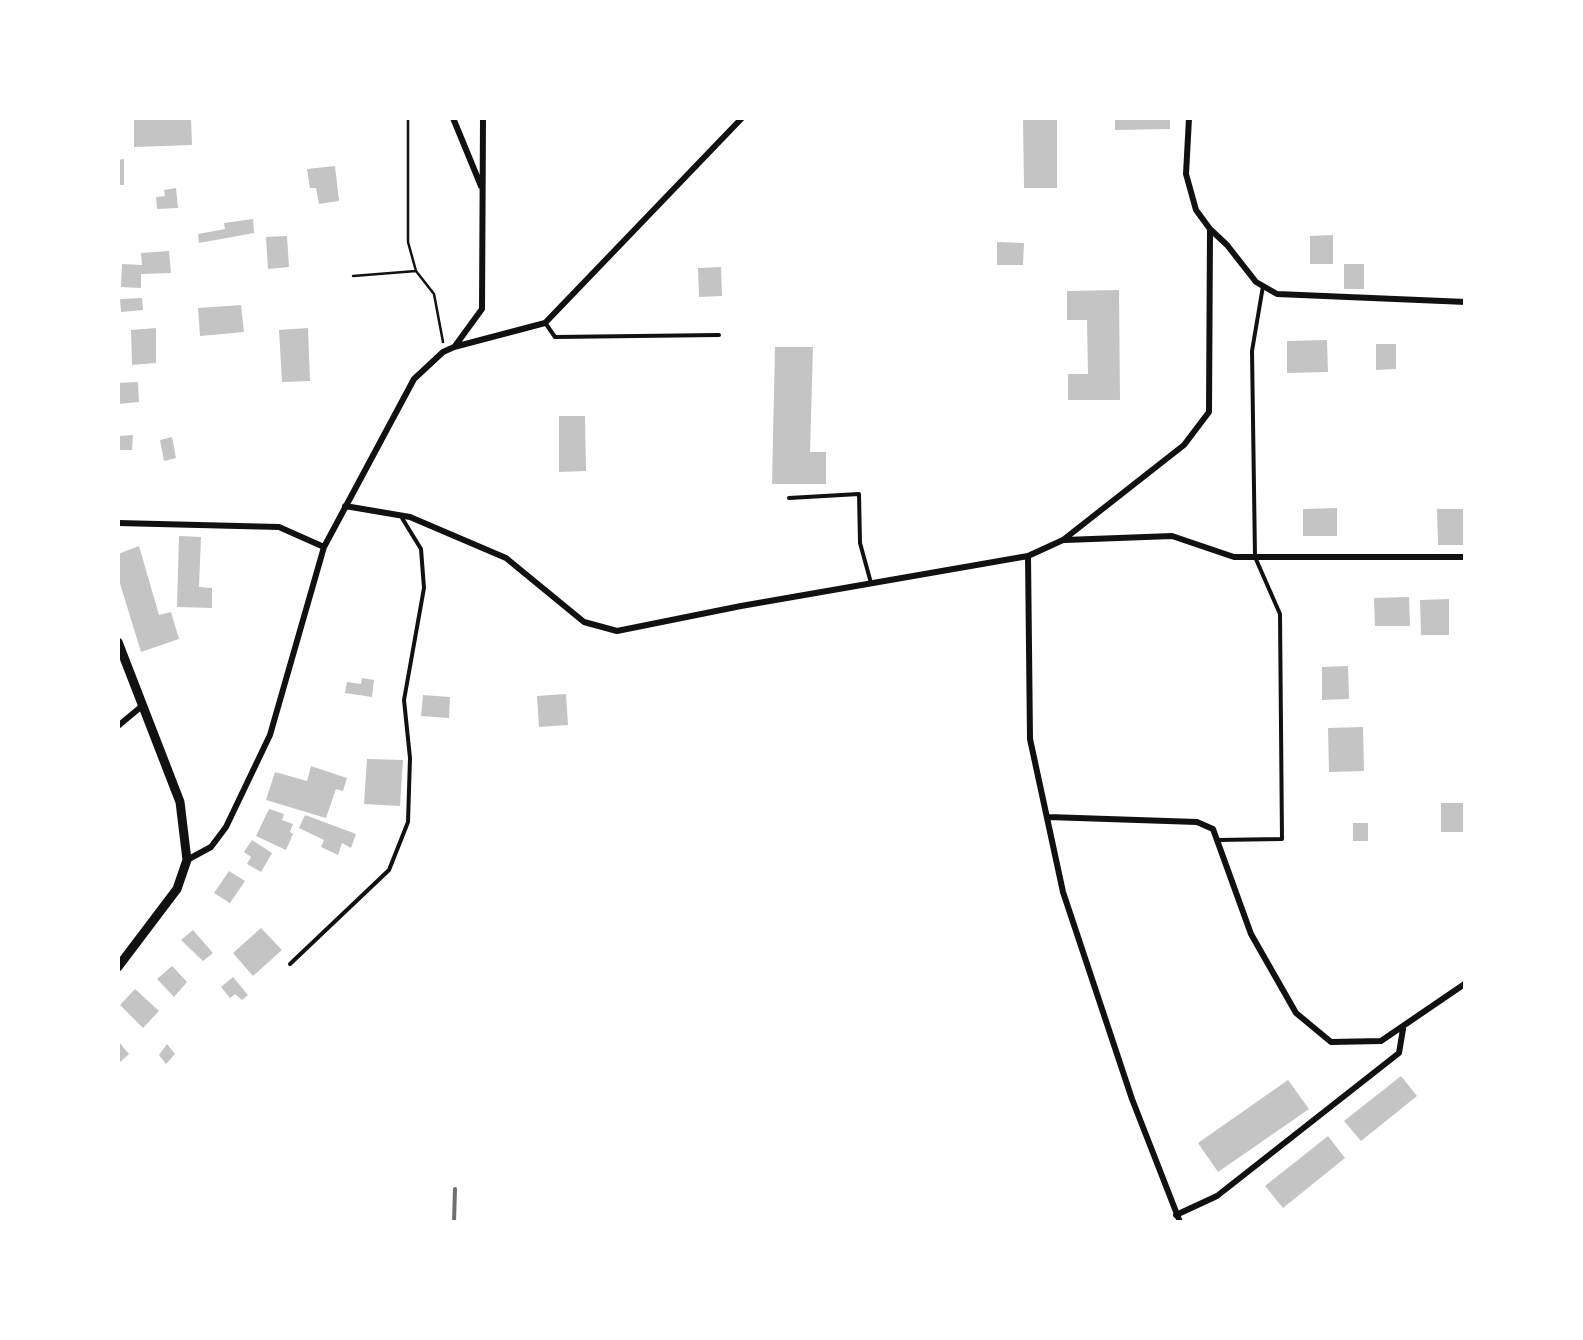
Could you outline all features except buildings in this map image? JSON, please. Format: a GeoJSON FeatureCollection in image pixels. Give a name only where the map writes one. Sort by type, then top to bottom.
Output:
{"type":"FeatureCollection","features":[{"type":"Feature","properties":{"kind":"main road"},"geometry":{"type":"LineString","coordinates":[[118,642],[180,802],[187,860],[177,889],[118,967]]}},
{"type":"Feature","properties":{"kind":"street"},"geometry":{"type":"LineString","coordinates":[[453,118],[483,192]]}},
{"type":"Feature","properties":{"kind":"street"},"geometry":{"type":"LineString","coordinates":[[454,347],[482,309],[483,118]]}},
{"type":"Feature","properties":{"kind":"street"},"geometry":{"type":"LineString","coordinates":[[187,860],[211,847],[226,827],[270,735],[324,547],[414,379],[454,347],[545,323],[742,118]]}},
{"type":"Feature","properties":{"kind":"street"},"geometry":{"type":"LineString","coordinates":[[1189,118],[1186,174],[1196,210],[1256,282],[1277,294],[1466,302]]}},
{"type":"Feature","properties":{"kind":"street"},"geometry":{"type":"LineString","coordinates":[[345,506],[398,514],[506,558],[584,622],[617,631],[1028,556],[1063,540],[1184,445],[1209,412],[1210,229]]}},
{"type":"Feature","properties":{"kind":"street"},"geometry":{"type":"LineString","coordinates":[[118,523],[279,526],[324,547]]}},
{"type":"Feature","properties":{"kind":"street"},"geometry":{"type":"LineString","coordinates":[[1063,540],[1172,536],[1234,557],[1466,557]]}},
{"type":"Feature","properties":{"kind":"street"},"geometry":{"type":"LineString","coordinates":[[1028,556],[1030,739],[1063,892],[1132,1099],[1178,1219],[1218,1196],[1400,1054],[1403,1028]]}},
{"type":"Feature","properties":{"kind":"street"},"geometry":{"type":"LineString","coordinates":[[118,726],[142,706]]}},
{"type":"Feature","properties":{"kind":"street"},"geometry":{"type":"LineString","coordinates":[[1048,817],[1196,822],[1213,829],[1251,934],[1296,1013],[1331,1042],[1380,1041],[1465,982]]}},
{"type":"Feature","properties":{"kind":"lane"},"geometry":{"type":"LineString","coordinates":[[1218,840],[1282,838],[1280,614],[1255,557],[1252,351],[1263,286]]}},
{"type":"Feature","properties":{"kind":"lane"},"geometry":{"type":"LineString","coordinates":[[545,323],[555,337],[720,335]]}},
{"type":"Feature","properties":{"kind":"lane"},"geometry":{"type":"LineString","coordinates":[[789,498],[858,494],[860,542],[870,584]]}},
{"type":"Feature","properties":{"kind":"lane"},"geometry":{"type":"LineString","coordinates":[[290,964],[389,870],[408,822],[410,758],[404,700],[424,588],[421,549],[398,514]]}},
{"type":"Feature","properties":{"kind":"path"},"geometry":{"type":"LineString","coordinates":[[408,118],[408,242],[416,271],[434,294],[443,330],[443,352]]}},
{"type":"Feature","properties":{"kind":"path"},"geometry":{"type":"LineString","coordinates":[[353,276],[416,271]]}},
{"type":"Feature","properties":{"kind":"railway"},"geometry":{"type":"LineString","coordinates":[[454,1222],[455,1189]]}}]}
